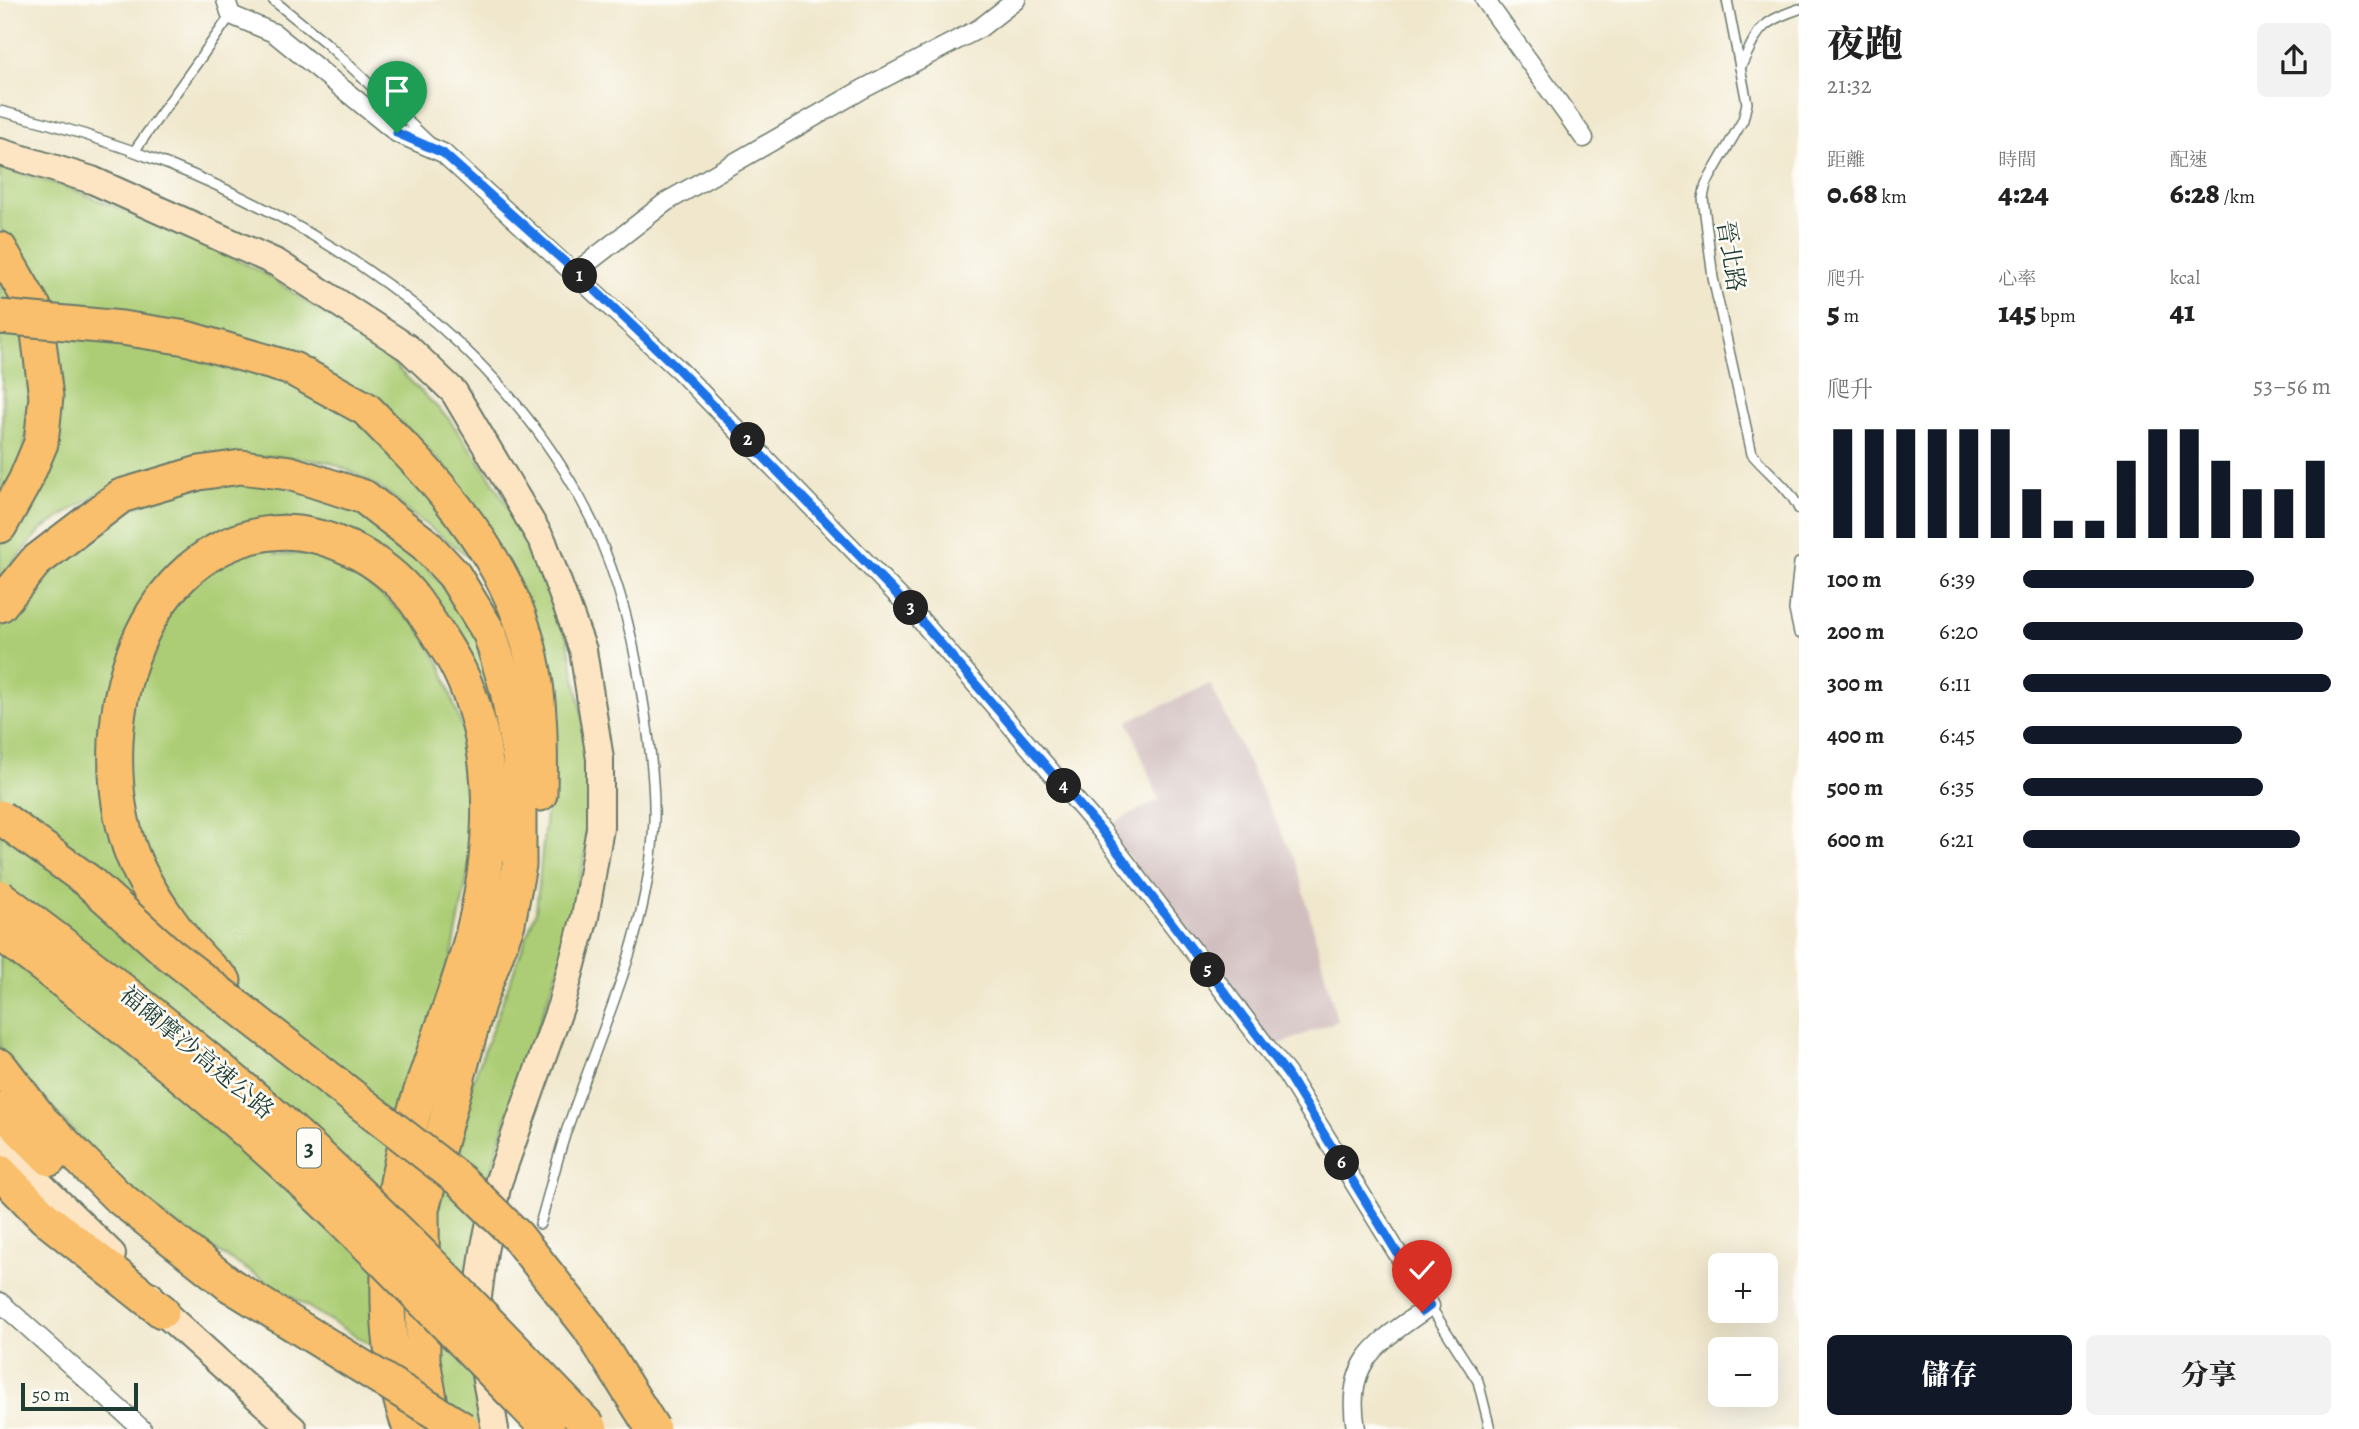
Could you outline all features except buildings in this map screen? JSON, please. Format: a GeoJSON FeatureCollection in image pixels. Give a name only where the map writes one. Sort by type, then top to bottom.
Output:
{"type":"FeatureCollection","features":[{"type":"Feature","properties":{"kind":"highway"},"geometry":{"type":"LineString","coordinates":[[0,249],[35,309],[46,397],[41,443],[25,481],[0,526]]}},
{"type":"Feature","properties":{"kind":"highway"},"geometry":{"type":"LineString","coordinates":[[0,317],[122,328],[186,338],[293,369],[366,409],[436,481],[487,550],[531,656],[541,744],[538,848],[502,978],[451,1096]]}},
{"type":"Feature","properties":{"kind":"highway"},"geometry":{"type":"LineString","coordinates":[[0,605],[35,562],[121,496],[199,472],[241,467],[290,473],[364,497],[426,545],[454,575],[489,634],[507,690],[519,769],[519,865],[508,923],[478,1004],[422,1209],[423,1360],[432,1410],[440,1429]]}},
{"type":"Feature","properties":{"kind":"highway"},"geometry":{"type":"LineString","coordinates":[[343,1090],[193,952],[164,913],[129,847],[117,786],[116,716],[134,653],[160,598],[173,583],[208,556],[230,545],[264,534],[295,532],[341,545],[373,561],[406,588],[459,670],[475,711],[489,791],[488,847],[479,903],[463,968],[411,1120],[394,1202],[389,1339],[393,1372],[410,1429]]}},
{"type":"Feature","properties":{"kind":"highway"},"geometry":{"type":"LineString","coordinates":[[0,817],[88,881],[167,951],[461,1181],[517,1236],[588,1325],[653,1429]]}},
{"type":"Feature","properties":{"kind":"highway","name":"福爾摩沙高速公路"},"geometry":{"type":"LineString","coordinates":[[0,897],[112,981],[265,1108],[370,1203],[591,1429]]}},
{"type":"Feature","properties":{"kind":"highway","name":"福爾摩沙高速公路"},"geometry":{"type":"LineString","coordinates":[[0,933],[93,1004],[230,1117],[438,1315],[548,1429]]}},
{"type":"Feature","properties":{"kind":"highway"},"geometry":{"type":"LineString","coordinates":[[0,1066],[41,1121],[116,1195],[230,1285]]}},
{"type":"Feature","properties":{"kind":"highway"},"geometry":{"type":"LineString","coordinates":[[0,1109],[79,1184],[168,1253],[230,1285],[463,1429]]}},
{"type":"Feature","properties":{"kind":"highway"},"geometry":{"type":"LineString","coordinates":[[0,1172],[45,1218],[162,1311]]}},
{"type":"Feature","properties":{"kind":"street"},"geometry":{"type":"LineString","coordinates":[[576,272],[666,202],[863,89],[980,28],[1016,0]]}},
{"type":"Feature","properties":{"kind":"street"},"geometry":{"type":"LineString","coordinates":[[1485,0],[1584,138]]}},
{"type":"Feature","properties":{"kind":"street"},"geometry":{"type":"LineString","coordinates":[[229,8],[274,33],[397,133],[443,153],[576,272],[679,370],[855,549],[948,650],[1101,830],[1287,1074],[1430,1306],[1368,1354],[1356,1375],[1352,1404],[1356,1429]]}},
{"type":"Feature","properties":{"kind":"street"},"geometry":{"type":"LineString","coordinates":[[0,152],[92,180],[277,263],[408,348],[454,392],[543,542],[583,650],[600,759],[600,828],[585,918],[561,1005],[498,1183],[484,1251],[475,1319],[495,1429]]}},
{"type":"Feature","properties":{"kind":"street"},"geometry":{"type":"LineString","coordinates":[[0,1145],[139,1281],[162,1311],[293,1429]]}},
{"type":"Feature","properties":{"kind":"street"},"geometry":{"type":"LineString","coordinates":[[0,1302],[142,1429]]}},
{"type":"Feature","properties":{"kind":"lane"},"geometry":{"type":"LineString","coordinates":[[273,0],[326,43],[443,153]]}},
{"type":"Feature","properties":{"kind":"lane","name":"晉北路"},"geometry":{"type":"LineString","coordinates":[[1727,0],[1747,103],[1744,120],[1706,184],[1703,198],[1713,278],[1752,454],[1768,474],[1792,495],[1799,509]]}},
{"type":"Feature","properties":{"kind":"lane"},"geometry":{"type":"LineString","coordinates":[[135,150],[229,8]]}},
{"type":"Feature","properties":{"kind":"lane"},"geometry":{"type":"LineString","coordinates":[[1740,70],[1762,25],[1771,18],[1799,9]]}},
{"type":"Feature","properties":{"kind":"lane"},"geometry":{"type":"LineString","coordinates":[[0,111],[68,128],[135,150],[313,234],[415,305],[491,375],[544,440],[581,500],[611,570],[635,649],[652,759],[654,821],[633,942],[604,1034],[566,1133],[540,1224]]}},
{"type":"Feature","properties":{"kind":"lane"},"geometry":{"type":"LineString","coordinates":[[1799,563],[1794,610],[1799,633]]}},
{"type":"Feature","properties":{"kind":"lane"},"geometry":{"type":"LineString","coordinates":[[1430,1306],[1478,1381],[1490,1429]]}},
{"type":"Feature","properties":{"kind":"shaded area"},"geometry":{"type":"Polygon","coordinates":[[[1210,684],[1297,865],[1337,1021],[1266,1050],[1107,826],[1159,800],[1128,721],[1210,684]]]}},
{"type":"Feature","properties":{"kind":"green space"},"geometry":{"type":"Polygon","coordinates":[[[0,167],[67,187],[199,241],[264,273],[382,353],[448,418],[485,469],[521,527],[563,616],[594,775],[590,833],[566,947],[506,1120],[488,1183],[465,1318],[480,1429],[447,1429],[433,1353],[432,1248],[441,1183],[471,1086],[536,911],[551,766],[478,514],[451,473],[399,421],[482,566],[407,511],[391,495],[356,474],[329,462],[272,456],[149,471],[94,496],[42,529],[0,578],[0,543],[38,472],[16,253],[0,228],[0,167]]]}},
{"type":"Feature","properties":{"kind":"green space"},"geometry":{"type":"Polygon","coordinates":[[[0,271],[11,292],[34,364],[24,455],[0,503],[3,389],[0,371],[0,271]]]}},
{"type":"Feature","properties":{"kind":"green space"},"geometry":{"type":"Polygon","coordinates":[[[273,483],[334,498],[405,542],[477,625],[511,749],[500,813],[457,642],[286,517],[276,554],[308,554],[349,569],[416,624],[441,665],[467,743],[476,833],[375,1348],[184,1231],[124,1187],[0,1050],[0,628],[55,559],[109,517],[198,484],[273,483]]]}},
{"type":"Feature","properties":{"kind":"route"},"geometry":{"type":"LineString","coordinates":[[397,133],[443,153],[576,272],[679,370],[845,539],[975,681],[1101,830],[1287,1074],[1430,1306],[1422,1312]]}}]}
